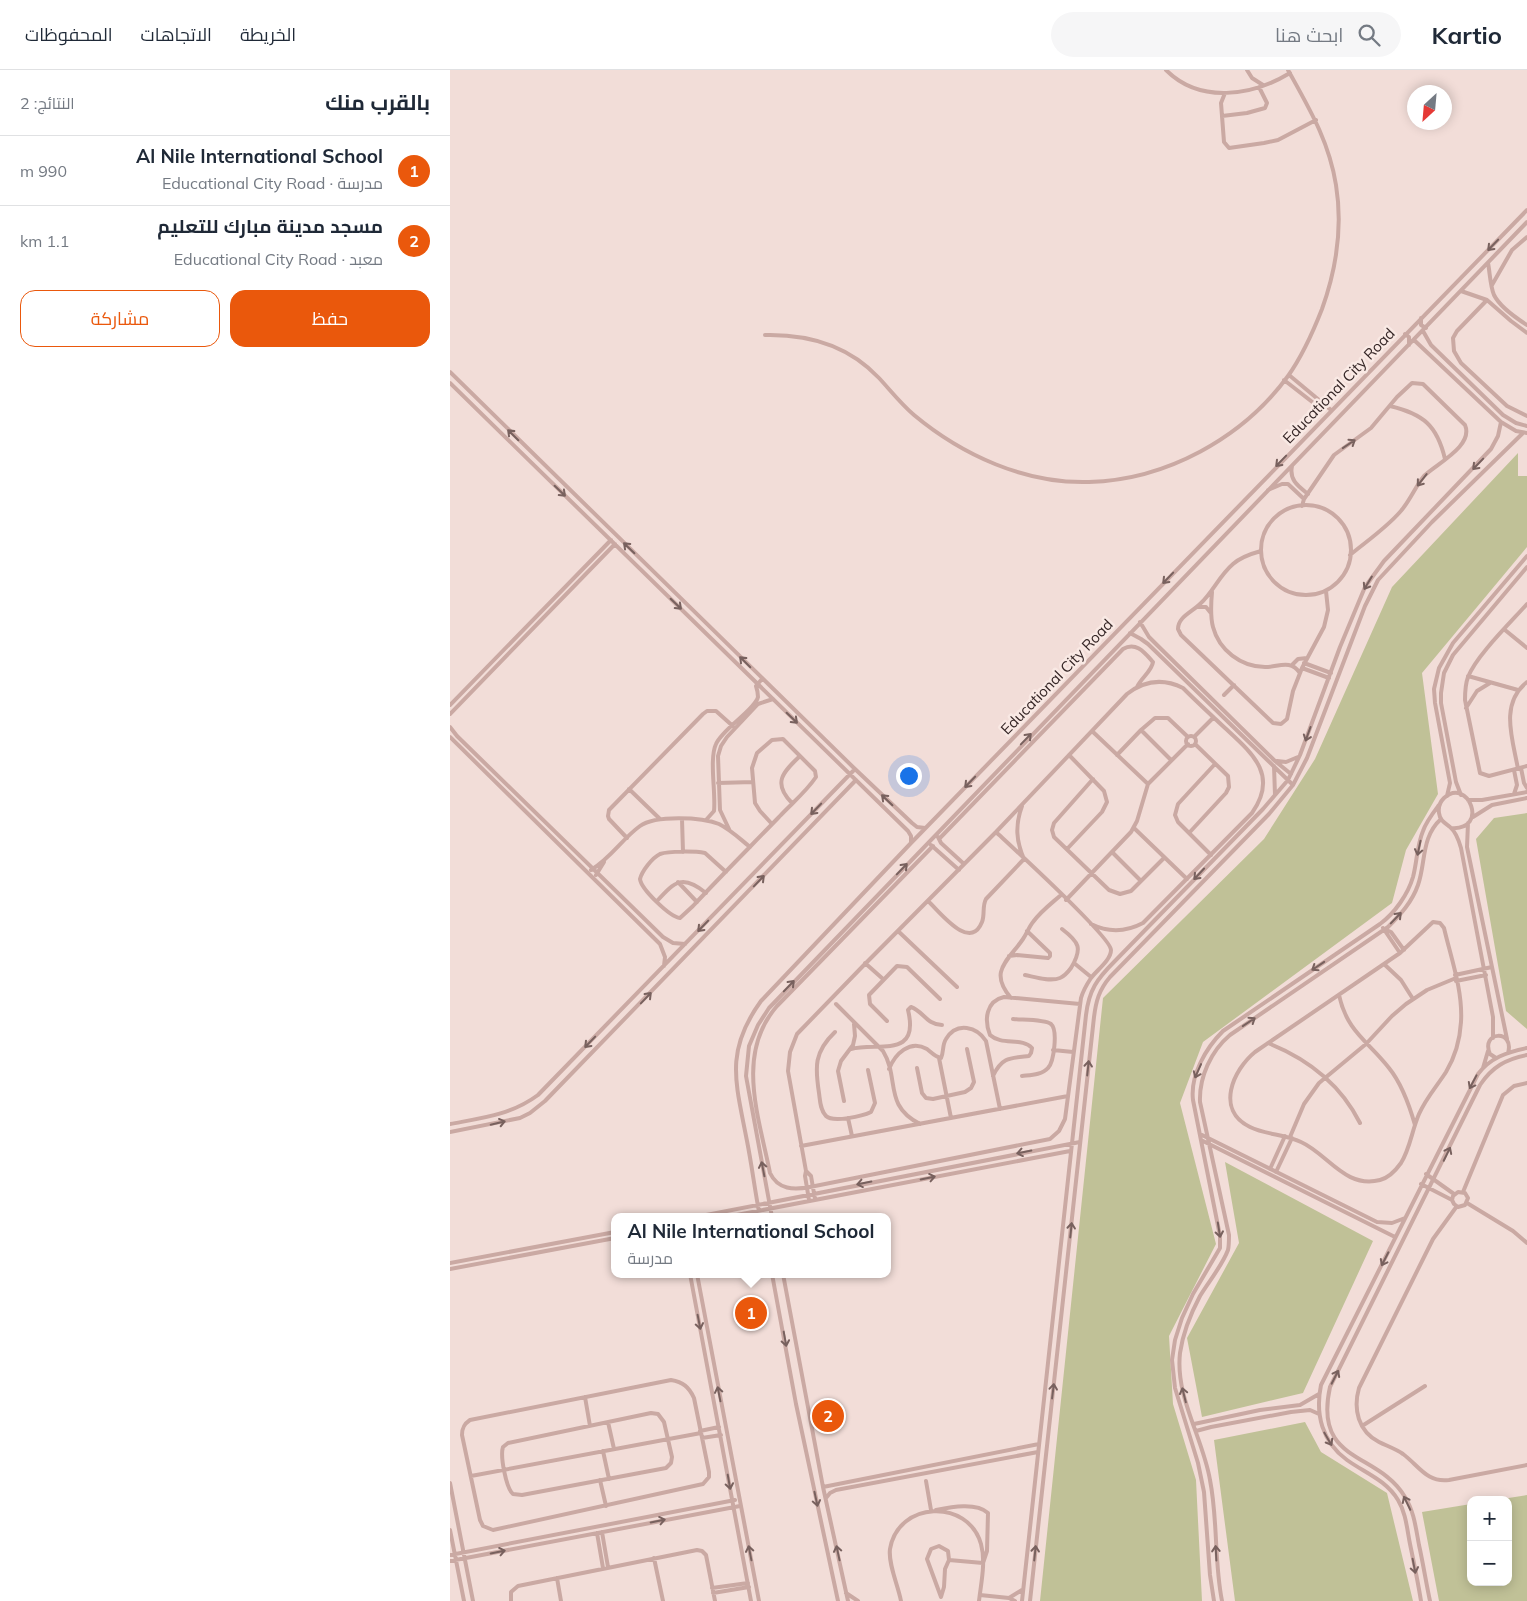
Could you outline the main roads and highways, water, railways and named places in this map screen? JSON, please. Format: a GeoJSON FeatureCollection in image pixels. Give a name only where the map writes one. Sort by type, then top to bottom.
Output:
{"type":"FeatureCollection","features":[{"type":"Feature","properties":{"kind":"place","name":"Al Nile International School"},"geometry":{"type":"Point","coordinates":[751,1313]}},
{"type":"Feature","properties":{"kind":"place","name":"مسجد مدينة مبارك للتعليم"},"geometry":{"type":"Point","coordinates":[828,1416]}}]}
